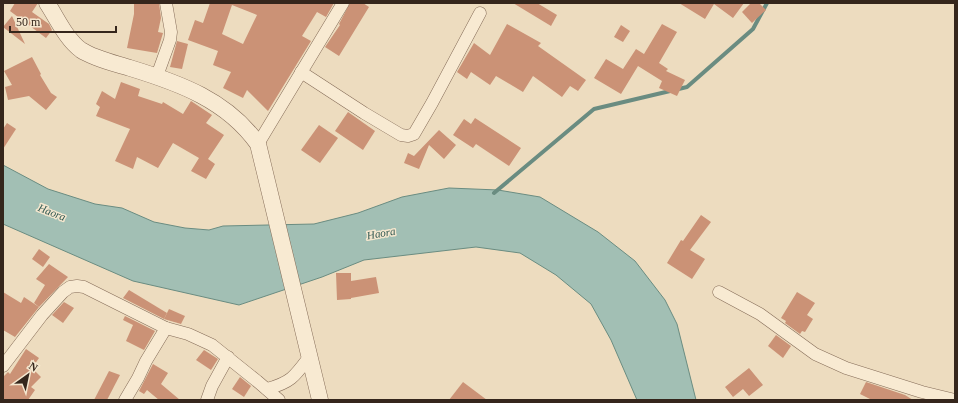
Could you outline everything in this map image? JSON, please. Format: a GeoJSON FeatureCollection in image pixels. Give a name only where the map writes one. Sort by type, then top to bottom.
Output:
{"type":"FeatureCollection","features":[{"type":"Feature","properties":{"kind":"street"},"geometry":{"type":"LineString","coordinates":[[47,3],[70,39],[80,49],[94,56],[157,76],[192,90],[215,102],[235,117],[248,130],[258,144],[320,400]]}},
{"type":"Feature","properties":{"kind":"street"},"geometry":{"type":"LineString","coordinates":[[157,76],[170,40],[171,32],[166,3]]}},
{"type":"Feature","properties":{"kind":"street"},"geometry":{"type":"LineString","coordinates":[[258,144],[343,3]]}},
{"type":"Feature","properties":{"kind":"street"},"geometry":{"type":"LineString","coordinates":[[301,72],[364,112],[401,134],[408,136],[414,134],[480,13]]}},
{"type":"Feature","properties":{"kind":"street"},"geometry":{"type":"LineString","coordinates":[[3,366],[42,315],[63,292],[70,287],[84,286],[166,328],[202,340],[228,356],[279,400]]}},
{"type":"Feature","properties":{"kind":"street"},"geometry":{"type":"LineString","coordinates":[[719,292],[760,314],[815,354],[846,368],[920,396],[955,400]]}},
{"type":"Feature","properties":{"kind":"street"},"geometry":{"type":"LineString","coordinates":[[125,400],[166,328]]}},
{"type":"Feature","properties":{"kind":"street"},"geometry":{"type":"LineString","coordinates":[[267,389],[282,385],[289,381],[309,351]]}},
{"type":"Feature","properties":{"kind":"street"},"geometry":{"type":"LineString","coordinates":[[207,400],[212,386],[228,356]]}},
{"type":"Feature","properties":{"kind":"water","name":"Haora"},"geometry":{"type":"Polygon","coordinates":[[[3,165],[48,189],[95,204],[122,208],[154,222],[185,228],[209,230],[223,226],[314,224],[358,213],[402,197],[449,188],[498,190],[540,197],[598,232],[635,261],[665,300],[677,324],[696,400],[637,400],[611,340],[591,304],[556,275],[520,253],[476,247],[364,260],[322,277],[239,305],[133,281],[3,224],[3,165]]]}},
{"type":"Feature","properties":{"kind":"building"},"geometry":{"type":"Polygon","coordinates":[[[15,3],[38,3],[32,12],[49,24],[52,30],[46,38],[10,11],[15,3]]]}},
{"type":"Feature","properties":{"kind":"building"},"geometry":{"type":"Polygon","coordinates":[[[134,3],[159,3],[161,18],[158,32],[163,33],[157,53],[127,48],[134,14],[134,3]]]}},
{"type":"Feature","properties":{"kind":"building"},"geometry":{"type":"Polygon","coordinates":[[[210,3],[334,3],[326,17],[317,12],[302,36],[311,41],[268,111],[247,90],[243,98],[223,88],[231,72],[213,65],[218,51],[188,40],[195,20],[203,23],[210,3]],[[232,5],[222,34],[243,44],[257,15],[232,5]]]}},
{"type":"Feature","properties":{"kind":"building"},"geometry":{"type":"Polygon","coordinates":[[[350,3],[363,3],[369,7],[339,56],[325,47],[340,25],[339,24],[350,3]]]}},
{"type":"Feature","properties":{"kind":"building"},"geometry":{"type":"Polygon","coordinates":[[[513,3],[537,3],[557,15],[551,26],[513,3]]]}},
{"type":"Feature","properties":{"kind":"building"},"geometry":{"type":"Polygon","coordinates":[[[679,3],[744,3],[733,18],[714,4],[705,19],[679,3]]]}},
{"type":"Feature","properties":{"kind":"building"},"geometry":{"type":"Polygon","coordinates":[[[751,3],[759,3],[766,10],[752,23],[742,12],[751,3]]]}},
{"type":"Feature","properties":{"kind":"building"},"geometry":{"type":"Polygon","coordinates":[[[12,16],[25,44],[3,27],[12,16]]]}},
{"type":"Feature","properties":{"kind":"building"},"geometry":{"type":"Polygon","coordinates":[[[507,24],[541,43],[538,46],[586,80],[578,91],[570,86],[562,97],[533,76],[523,92],[496,76],[490,85],[471,72],[467,79],[457,72],[474,43],[490,55],[507,24]]]}},
{"type":"Feature","properties":{"kind":"building"},"geometry":{"type":"Polygon","coordinates":[[[662,24],[677,32],[659,63],[668,69],[666,71],[685,80],[677,96],[659,88],[662,81],[638,66],[621,94],[594,78],[606,59],[623,69],[636,49],[644,54],[662,24]]]}},
{"type":"Feature","properties":{"kind":"building"},"geometry":{"type":"Polygon","coordinates":[[[621,25],[630,31],[623,42],[614,37],[621,25]]]}},
{"type":"Feature","properties":{"kind":"building"},"geometry":{"type":"Polygon","coordinates":[[[177,41],[188,44],[182,69],[170,67],[177,41]]]}},
{"type":"Feature","properties":{"kind":"building"},"geometry":{"type":"Polygon","coordinates":[[[32,57],[41,74],[40,75],[51,93],[57,97],[46,110],[29,96],[8,100],[5,87],[12,85],[4,71],[32,57]]]}},
{"type":"Feature","properties":{"kind":"building"},"geometry":{"type":"Polygon","coordinates":[[[121,82],[140,89],[138,96],[162,104],[163,102],[183,114],[191,101],[212,115],[206,123],[224,135],[208,159],[215,164],[206,179],[191,171],[199,158],[173,143],[158,168],[137,157],[133,169],[115,161],[130,129],[96,116],[100,107],[96,104],[102,91],[115,99],[121,82]]]}},
{"type":"Feature","properties":{"kind":"building"},"geometry":{"type":"Polygon","coordinates":[[[348,112],[375,131],[363,150],[335,131],[348,112]]]}},
{"type":"Feature","properties":{"kind":"building"},"geometry":{"type":"Polygon","coordinates":[[[475,118],[521,148],[509,166],[476,144],[473,148],[453,135],[464,119],[471,124],[475,118]]]}},
{"type":"Feature","properties":{"kind":"building"},"geometry":{"type":"Polygon","coordinates":[[[7,123],[16,129],[3,149],[3,129],[7,123]]]}},
{"type":"Feature","properties":{"kind":"building"},"geometry":{"type":"Polygon","coordinates":[[[319,125],[338,138],[320,163],[301,150],[319,125]]]}},
{"type":"Feature","properties":{"kind":"building"},"geometry":{"type":"Polygon","coordinates":[[[439,130],[456,145],[444,159],[429,145],[419,169],[404,163],[408,153],[414,156],[439,130]]]}},
{"type":"Feature","properties":{"kind":"building"},"geometry":{"type":"Polygon","coordinates":[[[701,215],[711,222],[690,250],[705,259],[692,279],[667,263],[681,240],[683,241],[701,215]]]}},
{"type":"Feature","properties":{"kind":"building"},"geometry":{"type":"Polygon","coordinates":[[[39,249],[50,257],[43,267],[32,259],[39,249]]]}},
{"type":"Feature","properties":{"kind":"building"},"geometry":{"type":"Polygon","coordinates":[[[49,264],[68,277],[39,307],[34,303],[45,285],[36,279],[49,264]]]}},
{"type":"Feature","properties":{"kind":"building"},"geometry":{"type":"Polygon","coordinates":[[[336,273],[351,273],[351,281],[376,277],[379,293],[351,299],[337,300],[336,273]]]}},
{"type":"Feature","properties":{"kind":"building"},"geometry":{"type":"Polygon","coordinates":[[[129,290],[167,313],[164,319],[123,298],[129,290]]]}},
{"type":"Feature","properties":{"kind":"building"},"geometry":{"type":"Polygon","coordinates":[[[3,292],[21,303],[24,297],[39,307],[15,337],[3,330],[3,292]]]}},
{"type":"Feature","properties":{"kind":"building"},"geometry":{"type":"Polygon","coordinates":[[[797,292],[815,303],[807,315],[813,319],[805,332],[802,331],[800,334],[785,323],[786,321],[781,318],[797,292]]]}},
{"type":"Feature","properties":{"kind":"building"},"geometry":{"type":"Polygon","coordinates":[[[64,302],[74,308],[63,323],[52,315],[64,302]]]}},
{"type":"Feature","properties":{"kind":"building"},"geometry":{"type":"Polygon","coordinates":[[[169,309],[185,316],[181,324],[164,319],[169,309]]]}},
{"type":"Feature","properties":{"kind":"building"},"geometry":{"type":"Polygon","coordinates":[[[125,316],[155,331],[144,350],[126,341],[133,325],[123,320],[125,316]]]}},
{"type":"Feature","properties":{"kind":"building"},"geometry":{"type":"Polygon","coordinates":[[[776,335],[791,346],[783,358],[768,346],[776,335]]]}},
{"type":"Feature","properties":{"kind":"building"},"geometry":{"type":"Polygon","coordinates":[[[26,349],[39,358],[32,368],[41,377],[31,387],[35,390],[28,400],[3,400],[3,377],[8,372],[10,374],[26,349]]]}},
{"type":"Feature","properties":{"kind":"building"},"geometry":{"type":"Polygon","coordinates":[[[204,350],[218,359],[211,370],[196,360],[204,350]]]}},
{"type":"Feature","properties":{"kind":"building"},"geometry":{"type":"Polygon","coordinates":[[[153,364],[168,373],[161,384],[180,400],[159,400],[147,390],[144,394],[139,391],[153,364]]]}},
{"type":"Feature","properties":{"kind":"building"},"geometry":{"type":"Polygon","coordinates":[[[749,368],[763,385],[749,396],[743,389],[733,397],[725,387],[749,368]]]}},
{"type":"Feature","properties":{"kind":"building"},"geometry":{"type":"Polygon","coordinates":[[[109,371],[120,375],[107,400],[94,400],[109,371]]]}},
{"type":"Feature","properties":{"kind":"building"},"geometry":{"type":"Polygon","coordinates":[[[240,377],[251,386],[244,397],[232,389],[240,377]]]}},
{"type":"Feature","properties":{"kind":"building"},"geometry":{"type":"Polygon","coordinates":[[[463,382],[487,400],[449,400],[463,382]]]}},
{"type":"Feature","properties":{"kind":"building"},"geometry":{"type":"Polygon","coordinates":[[[866,382],[905,395],[913,400],[872,400],[860,394],[866,382]]]}},
{"type":"Feature","properties":{"kind":"waterway"},"geometry":{"type":"LineString","coordinates":[[494,193],[594,109],[687,87],[753,29],[767,3]]}}]}
